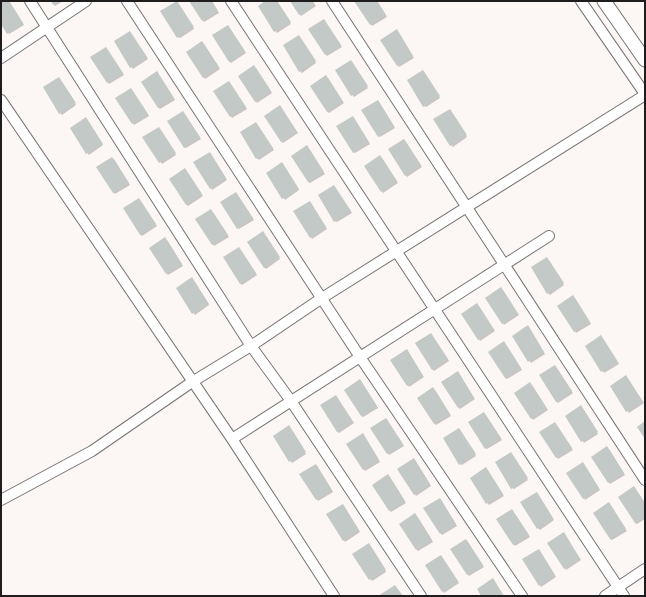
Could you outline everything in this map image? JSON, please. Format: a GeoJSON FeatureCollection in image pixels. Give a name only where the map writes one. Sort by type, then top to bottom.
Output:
{"type":"FeatureCollection","features":[{"type":"Feature","properties":{"kind":"street"},"geometry":{"type":"LineString","coordinates":[[30,1],[251,346],[291,401],[421,596]]}},
{"type":"Feature","properties":{"kind":"street"},"geometry":{"type":"LineString","coordinates":[[1,58],[86,1]]}},
{"type":"Feature","properties":{"kind":"street"},"geometry":{"type":"LineString","coordinates":[[127,1],[360,356],[522,596]]}},
{"type":"Feature","properties":{"kind":"street"},"geometry":{"type":"LineString","coordinates":[[231,1],[624,596]]}},
{"type":"Feature","properties":{"kind":"street"},"geometry":{"type":"LineString","coordinates":[[332,1],[645,480]]}},
{"type":"Feature","properties":{"kind":"street"},"geometry":{"type":"LineString","coordinates":[[1,500],[92,451],[192,382],[251,346],[322,298],[645,95],[581,1]]}},
{"type":"Feature","properties":{"kind":"street"},"geometry":{"type":"LineString","coordinates":[[604,1],[645,60]]}},
{"type":"Feature","properties":{"kind":"street"},"geometry":{"type":"LineString","coordinates":[[1,100],[192,382],[232,438],[334,596]]}},
{"type":"Feature","properties":{"kind":"street"},"geometry":{"type":"LineString","coordinates":[[232,438],[549,236]]}},
{"type":"Feature","properties":{"kind":"street"},"geometry":{"type":"LineString","coordinates":[[605,596],[645,569]]}},
{"type":"Feature","properties":{"kind":"building"},"geometry":{"type":"Polygon","coordinates":[[[1,1],[9,1],[23,23],[7,34],[1,24],[1,1]]]}},
{"type":"Feature","properties":{"kind":"building"},"geometry":{"type":"Polygon","coordinates":[[[51,1],[59,1],[53,5],[51,1]]]}},
{"type":"Feature","properties":{"kind":"building"},"geometry":{"type":"Polygon","coordinates":[[[177,1],[194,27],[177,38],[160,11],[177,1]]]}},
{"type":"Feature","properties":{"kind":"building"},"geometry":{"type":"Polygon","coordinates":[[[189,1],[212,1],[218,11],[202,21],[189,1]]]}},
{"type":"Feature","properties":{"kind":"building"},"geometry":{"type":"Polygon","coordinates":[[[265,1],[277,1],[291,22],[274,32],[258,6],[265,1]]]}},
{"type":"Feature","properties":{"kind":"building"},"geometry":{"type":"Polygon","coordinates":[[[290,1],[313,1],[315,5],[299,15],[290,1]]]}},
{"type":"Feature","properties":{"kind":"building"},"geometry":{"type":"Polygon","coordinates":[[[354,1],[377,1],[386,15],[370,25],[354,1]]]}},
{"type":"Feature","properties":{"kind":"building"},"geometry":{"type":"Polygon","coordinates":[[[324,19],[341,45],[325,55],[308,29],[324,19]]]}},
{"type":"Feature","properties":{"kind":"building"},"geometry":{"type":"Polygon","coordinates":[[[228,25],[245,51],[229,62],[212,35],[228,25]]]}},
{"type":"Feature","properties":{"kind":"building"},"geometry":{"type":"Polygon","coordinates":[[[397,29],[413,56],[397,66],[380,40],[397,29]]]}},
{"type":"Feature","properties":{"kind":"building"},"geometry":{"type":"Polygon","coordinates":[[[130,31],[147,57],[130,68],[114,41],[130,31]]]}},
{"type":"Feature","properties":{"kind":"building"},"geometry":{"type":"Polygon","coordinates":[[[299,35],[316,61],[299,72],[283,45],[299,35]]]}},
{"type":"Feature","properties":{"kind":"building"},"geometry":{"type":"Polygon","coordinates":[[[202,41],[219,67],[203,78],[186,52],[202,41]]]}},
{"type":"Feature","properties":{"kind":"building"},"geometry":{"type":"Polygon","coordinates":[[[106,47],[123,73],[107,83],[90,57],[106,47]]]}},
{"type":"Feature","properties":{"kind":"building"},"geometry":{"type":"Polygon","coordinates":[[[351,60],[368,86],[351,96],[335,70],[351,60]]]}},
{"type":"Feature","properties":{"kind":"building"},"geometry":{"type":"Polygon","coordinates":[[[254,65],[271,91],[255,102],[238,76],[254,65]]]}},
{"type":"Feature","properties":{"kind":"building"},"geometry":{"type":"Polygon","coordinates":[[[423,70],[440,96],[423,107],[407,80],[423,70]]]}},
{"type":"Feature","properties":{"kind":"building"},"geometry":{"type":"Polygon","coordinates":[[[157,71],[174,98],[158,108],[141,82],[157,71]]]}},
{"type":"Feature","properties":{"kind":"building"},"geometry":{"type":"Polygon","coordinates":[[[326,75],[343,102],[327,112],[310,86],[326,75]]]}},
{"type":"Feature","properties":{"kind":"building"},"geometry":{"type":"Polygon","coordinates":[[[59,77],[76,103],[59,114],[43,87],[59,77]]]}},
{"type":"Feature","properties":{"kind":"building"},"geometry":{"type":"Polygon","coordinates":[[[229,81],[246,107],[230,117],[213,91],[229,81]]]}},
{"type":"Feature","properties":{"kind":"building"},"geometry":{"type":"Polygon","coordinates":[[[131,88],[148,114],[132,124],[115,98],[131,88]]]}},
{"type":"Feature","properties":{"kind":"building"},"geometry":{"type":"Polygon","coordinates":[[[378,100],[394,126],[378,137],[361,110],[378,100]]]}},
{"type":"Feature","properties":{"kind":"building"},"geometry":{"type":"Polygon","coordinates":[[[280,105],[297,132],[281,142],[264,116],[280,105]]]}},
{"type":"Feature","properties":{"kind":"building"},"geometry":{"type":"Polygon","coordinates":[[[450,109],[467,135],[450,146],[433,119],[450,109]]]}},
{"type":"Feature","properties":{"kind":"building"},"geometry":{"type":"Polygon","coordinates":[[[183,111],[200,137],[184,148],[167,121],[183,111]]]}},
{"type":"Feature","properties":{"kind":"building"},"geometry":{"type":"Polygon","coordinates":[[[353,116],[369,142],[353,153],[336,126],[353,116]]]}},
{"type":"Feature","properties":{"kind":"building"},"geometry":{"type":"Polygon","coordinates":[[[86,117],[103,144],[86,154],[70,128],[86,117]]]}},
{"type":"Feature","properties":{"kind":"building"},"geometry":{"type":"Polygon","coordinates":[[[256,122],[273,148],[256,159],[240,132],[256,122]]]}},
{"type":"Feature","properties":{"kind":"building"},"geometry":{"type":"Polygon","coordinates":[[[159,127],[176,153],[159,163],[142,137],[159,127]]]}},
{"type":"Feature","properties":{"kind":"building"},"geometry":{"type":"Polygon","coordinates":[[[404,139],[421,165],[405,176],[388,149],[404,139]]]}},
{"type":"Feature","properties":{"kind":"building"},"geometry":{"type":"Polygon","coordinates":[[[307,145],[324,172],[308,182],[291,156],[307,145]]]}},
{"type":"Feature","properties":{"kind":"building"},"geometry":{"type":"Polygon","coordinates":[[[210,152],[226,178],[210,189],[193,162],[210,152]]]}},
{"type":"Feature","properties":{"kind":"building"},"geometry":{"type":"Polygon","coordinates":[[[380,155],[397,181],[381,192],[364,166],[380,155]]]}},
{"type":"Feature","properties":{"kind":"building"},"geometry":{"type":"Polygon","coordinates":[[[112,157],[129,183],[113,193],[96,167],[112,157]]]}},
{"type":"Feature","properties":{"kind":"building"},"geometry":{"type":"Polygon","coordinates":[[[282,162],[299,189],[282,199],[266,173],[282,162]]]}},
{"type":"Feature","properties":{"kind":"building"},"geometry":{"type":"Polygon","coordinates":[[[185,168],[202,194],[186,205],[169,179],[185,168]]]}},
{"type":"Feature","properties":{"kind":"building"},"geometry":{"type":"Polygon","coordinates":[[[334,185],[351,211],[334,222],[318,195],[334,185]]]}},
{"type":"Feature","properties":{"kind":"building"},"geometry":{"type":"Polygon","coordinates":[[[236,192],[253,218],[237,229],[220,202],[236,192]]]}},
{"type":"Feature","properties":{"kind":"building"},"geometry":{"type":"Polygon","coordinates":[[[139,198],[156,224],[140,235],[123,208],[139,198]]]}},
{"type":"Feature","properties":{"kind":"building"},"geometry":{"type":"Polygon","coordinates":[[[310,201],[326,227],[310,238],[293,211],[310,201]]]}},
{"type":"Feature","properties":{"kind":"building"},"geometry":{"type":"Polygon","coordinates":[[[211,209],[228,235],[212,245],[195,219],[211,209]]]}},
{"type":"Feature","properties":{"kind":"building"},"geometry":{"type":"Polygon","coordinates":[[[263,231],[280,257],[264,268],[247,242],[263,231]]]}},
{"type":"Feature","properties":{"kind":"building"},"geometry":{"type":"Polygon","coordinates":[[[165,237],[182,264],[166,274],[149,248],[165,237]]]}},
{"type":"Feature","properties":{"kind":"building"},"geometry":{"type":"Polygon","coordinates":[[[239,247],[256,273],[240,284],[223,257],[239,247]]]}},
{"type":"Feature","properties":{"kind":"building"},"geometry":{"type":"Polygon","coordinates":[[[547,257],[564,283],[547,294],[531,267],[547,257]]]}},
{"type":"Feature","properties":{"kind":"building"},"geometry":{"type":"Polygon","coordinates":[[[192,277],[209,304],[192,314],[176,288],[192,277]]]}},
{"type":"Feature","properties":{"kind":"building"},"geometry":{"type":"Polygon","coordinates":[[[501,287],[518,314],[502,324],[485,298],[501,287]]]}},
{"type":"Feature","properties":{"kind":"building"},"geometry":{"type":"Polygon","coordinates":[[[573,295],[590,322],[574,332],[557,306],[573,295]]]}},
{"type":"Feature","properties":{"kind":"building"},"geometry":{"type":"Polygon","coordinates":[[[477,303],[494,330],[478,340],[461,314],[477,303]]]}},
{"type":"Feature","properties":{"kind":"building"},"geometry":{"type":"Polygon","coordinates":[[[528,325],[544,352],[528,362],[512,336],[528,325]]]}},
{"type":"Feature","properties":{"kind":"building"},"geometry":{"type":"Polygon","coordinates":[[[431,333],[448,359],[432,370],[415,343],[431,333]]]}},
{"type":"Feature","properties":{"kind":"building"},"geometry":{"type":"Polygon","coordinates":[[[601,335],[618,362],[601,372],[585,346],[601,335]]]}},
{"type":"Feature","properties":{"kind":"building"},"geometry":{"type":"Polygon","coordinates":[[[504,341],[521,368],[505,378],[488,352],[504,341]]]}},
{"type":"Feature","properties":{"kind":"building"},"geometry":{"type":"Polygon","coordinates":[[[407,349],[423,376],[407,386],[390,360],[407,349]]]}},
{"type":"Feature","properties":{"kind":"building"},"geometry":{"type":"Polygon","coordinates":[[[555,365],[572,391],[556,402],[539,375],[555,365]]]}},
{"type":"Feature","properties":{"kind":"building"},"geometry":{"type":"Polygon","coordinates":[[[458,371],[474,398],[458,408],[441,382],[458,371]]]}},
{"type":"Feature","properties":{"kind":"building"},"geometry":{"type":"Polygon","coordinates":[[[626,375],[643,402],[626,412],[610,386],[626,375]]]}},
{"type":"Feature","properties":{"kind":"building"},"geometry":{"type":"Polygon","coordinates":[[[360,379],[377,406],[361,416],[344,390],[360,379]]]}},
{"type":"Feature","properties":{"kind":"building"},"geometry":{"type":"Polygon","coordinates":[[[530,382],[547,409],[531,419],[514,393],[530,382]]]}},
{"type":"Feature","properties":{"kind":"building"},"geometry":{"type":"Polygon","coordinates":[[[433,387],[450,414],[434,424],[417,398],[433,387]]]}},
{"type":"Feature","properties":{"kind":"building"},"geometry":{"type":"Polygon","coordinates":[[[336,395],[353,422],[337,432],[320,405],[336,395]]]}},
{"type":"Feature","properties":{"kind":"building"},"geometry":{"type":"Polygon","coordinates":[[[581,405],[598,432],[581,442],[565,416],[581,405]]]}},
{"type":"Feature","properties":{"kind":"building"},"geometry":{"type":"Polygon","coordinates":[[[484,412],[501,438],[485,449],[468,422],[484,412]]]}},
{"type":"Feature","properties":{"kind":"building"},"geometry":{"type":"Polygon","coordinates":[[[386,418],[403,444],[387,454],[370,428],[386,418]]]}},
{"type":"Feature","properties":{"kind":"building"},"geometry":{"type":"Polygon","coordinates":[[[645,421],[645,439],[637,427],[645,421]]]}},
{"type":"Feature","properties":{"kind":"building"},"geometry":{"type":"Polygon","coordinates":[[[555,422],[572,448],[556,458],[539,432],[555,422]]]}},
{"type":"Feature","properties":{"kind":"building"},"geometry":{"type":"Polygon","coordinates":[[[289,425],[306,452],[289,462],[273,436],[289,425]]]}},
{"type":"Feature","properties":{"kind":"building"},"geometry":{"type":"Polygon","coordinates":[[[459,428],[476,454],[459,465],[443,438],[459,428]]]}},
{"type":"Feature","properties":{"kind":"building"},"geometry":{"type":"Polygon","coordinates":[[[363,433],[379,460],[363,470],[346,444],[363,433]]]}},
{"type":"Feature","properties":{"kind":"building"},"geometry":{"type":"Polygon","coordinates":[[[607,446],[624,473],[608,483],[591,457],[607,446]]]}},
{"type":"Feature","properties":{"kind":"building"},"geometry":{"type":"Polygon","coordinates":[[[511,452],[528,478],[511,489],[495,462],[511,452]]]}},
{"type":"Feature","properties":{"kind":"building"},"geometry":{"type":"Polygon","coordinates":[[[414,458],[430,484],[414,495],[397,469],[414,458]]]}},
{"type":"Feature","properties":{"kind":"building"},"geometry":{"type":"Polygon","coordinates":[[[583,462],[599,488],[583,499],[566,473],[583,462]]]}},
{"type":"Feature","properties":{"kind":"building"},"geometry":{"type":"Polygon","coordinates":[[[316,464],[332,490],[316,500],[299,474],[316,464]]]}},
{"type":"Feature","properties":{"kind":"building"},"geometry":{"type":"Polygon","coordinates":[[[486,467],[503,494],[486,504],[470,478],[486,467]]]}},
{"type":"Feature","properties":{"kind":"building"},"geometry":{"type":"Polygon","coordinates":[[[388,474],[405,501],[389,511],[372,485],[388,474]]]}},
{"type":"Feature","properties":{"kind":"building"},"geometry":{"type":"Polygon","coordinates":[[[634,486],[645,503],[645,517],[635,523],[618,497],[634,486]]]}},
{"type":"Feature","properties":{"kind":"building"},"geometry":{"type":"Polygon","coordinates":[[[537,492],[553,518],[537,529],[520,502],[537,492]]]}},
{"type":"Feature","properties":{"kind":"building"},"geometry":{"type":"Polygon","coordinates":[[[440,498],[456,524],[440,534],[423,508],[440,498]]]}},
{"type":"Feature","properties":{"kind":"building"},"geometry":{"type":"Polygon","coordinates":[[[609,502],[626,529],[610,539],[593,513],[609,502]]]}},
{"type":"Feature","properties":{"kind":"building"},"geometry":{"type":"Polygon","coordinates":[[[343,504],[359,530],[343,541],[326,514],[343,504]]]}},
{"type":"Feature","properties":{"kind":"building"},"geometry":{"type":"Polygon","coordinates":[[[512,509],[529,535],[513,545],[496,519],[512,509]]]}},
{"type":"Feature","properties":{"kind":"building"},"geometry":{"type":"Polygon","coordinates":[[[415,513],[432,540],[416,550],[399,524],[415,513]]]}},
{"type":"Feature","properties":{"kind":"building"},"geometry":{"type":"Polygon","coordinates":[[[564,532],[580,559],[564,569],[547,543],[564,532]]]}},
{"type":"Feature","properties":{"kind":"building"},"geometry":{"type":"Polygon","coordinates":[[[466,539],[483,565],[467,575],[450,549],[466,539]]]}},
{"type":"Feature","properties":{"kind":"building"},"geometry":{"type":"Polygon","coordinates":[[[369,543],[386,570],[369,580],[352,554],[369,543]]]}},
{"type":"Feature","properties":{"kind":"building"},"geometry":{"type":"Polygon","coordinates":[[[539,549],[555,575],[539,586],[522,559],[539,549]]]}},
{"type":"Feature","properties":{"kind":"building"},"geometry":{"type":"Polygon","coordinates":[[[441,555],[458,581],[442,592],[425,565],[441,555]]]}},
{"type":"Feature","properties":{"kind":"building"},"geometry":{"type":"Polygon","coordinates":[[[493,578],[504,596],[481,596],[477,589],[493,578]]]}},
{"type":"Feature","properties":{"kind":"building"},"geometry":{"type":"Polygon","coordinates":[[[395,585],[403,596],[378,596],[395,585]]]}}]}
